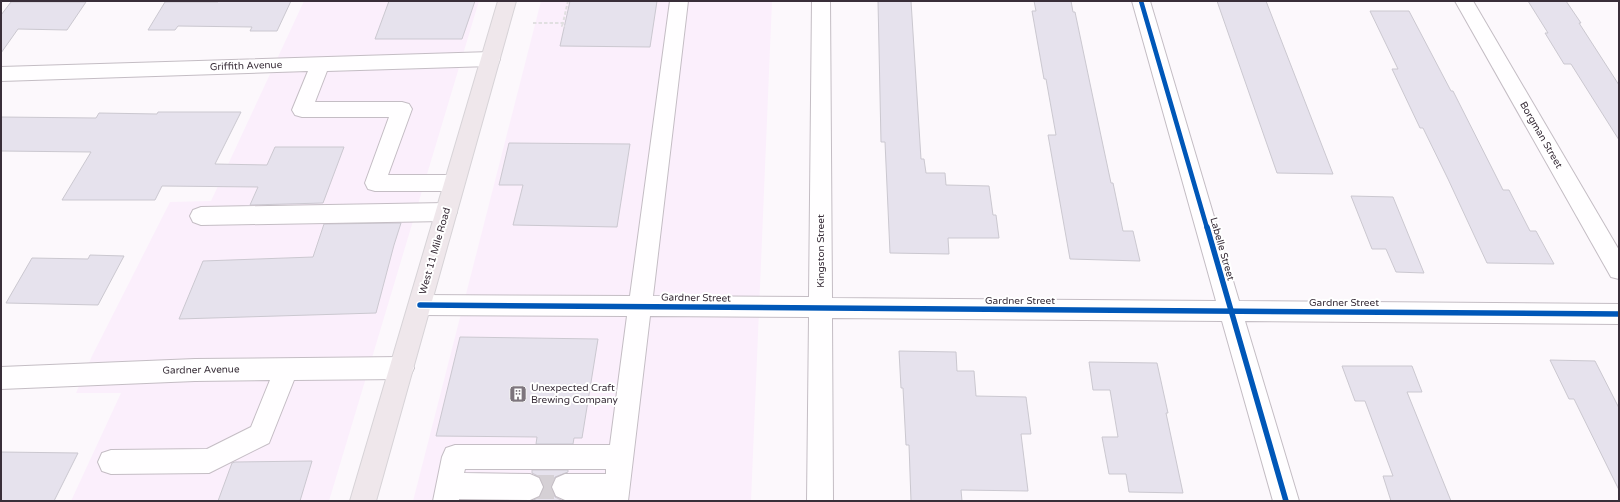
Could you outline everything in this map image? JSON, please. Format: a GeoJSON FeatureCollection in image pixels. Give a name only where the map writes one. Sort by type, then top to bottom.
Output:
{"type":"FeatureCollection","features":[{"type":"Feature","properties":{"kind":"main road","name":"West 11 Mile Road"},"geometry":{"type":"LineString","coordinates":[[363,501],[507,1]]}},
{"type":"Feature","properties":{"kind":"street"},"geometry":{"type":"LineString","coordinates":[[565,487],[616,494],[679,1]]}},
{"type":"Feature","properties":{"kind":"street","name":"Kingston Street"},"geometry":{"type":"LineString","coordinates":[[820,501],[821,1]]}},
{"type":"Feature","properties":{"kind":"street","name":"Labelle Street"},"geometry":{"type":"LineString","coordinates":[[1141,1],[1286,501]]}},
{"type":"Feature","properties":{"kind":"street","name":"Borgman Street"},"geometry":{"type":"LineString","coordinates":[[1464,1],[1619,270]]}},
{"type":"Feature","properties":{"kind":"street","name":"Griffith Avenue"},"geometry":{"type":"LineString","coordinates":[[1,74],[490,59]]}},
{"type":"Feature","properties":{"kind":"street"},"geometry":{"type":"LineString","coordinates":[[320,64],[302,110],[402,109],[375,183],[454,183]]}},
{"type":"Feature","properties":{"kind":"street"},"geometry":{"type":"LineString","coordinates":[[201,216],[446,212]]}},
{"type":"Feature","properties":{"kind":"street","name":"Gardner Street"},"geometry":{"type":"LineString","coordinates":[[420,305],[1619,314]]}},
{"type":"Feature","properties":{"kind":"street","name":"Gardner Avenue"},"geometry":{"type":"LineString","coordinates":[[1,378],[195,370],[402,368]]}},
{"type":"Feature","properties":{"kind":"street"},"geometry":{"type":"LineString","coordinates":[[111,462],[209,461],[260,435],[286,369]]}},
{"type":"Feature","properties":{"kind":"street"},"geometry":{"type":"LineString","coordinates":[[530,487],[447,494],[455,456],[621,457]]}},
{"type":"Feature","properties":{"kind":"path"},"geometry":{"type":"LineString","coordinates":[[565,26],[562,26],[568,1]]}},
{"type":"Feature","properties":{"kind":"path"},"geometry":{"type":"LineString","coordinates":[[533,23],[564,21]]}},
{"type":"Feature","properties":{"kind":"shaded area"},"geometry":{"type":"Polygon","coordinates":[[[304,1],[479,1],[329,501],[71,501],[121,393],[76,393],[92,356],[170,202],[211,201],[304,1]]]}},
{"type":"Feature","properties":{"kind":"shaded area"},"geometry":{"type":"Polygon","coordinates":[[[541,1],[772,1],[751,501],[413,501],[541,1]]]}},
{"type":"Feature","properties":{"kind":"building"},"geometry":{"type":"Polygon","coordinates":[[[291,1],[277,31],[250,31],[252,27],[178,26],[175,30],[148,30],[165,2],[291,1]]]}},
{"type":"Feature","properties":{"kind":"building"},"geometry":{"type":"Polygon","coordinates":[[[389,1],[475,1],[462,39],[375,39],[389,1]]]}},
{"type":"Feature","properties":{"kind":"building"},"geometry":{"type":"Polygon","coordinates":[[[570,1],[657,1],[650,47],[560,46],[570,1]]]}},
{"type":"Feature","properties":{"kind":"building"},"geometry":{"type":"Polygon","coordinates":[[[878,1],[911,1],[921,159],[924,159],[926,173],[945,173],[946,185],[989,186],[993,215],[996,215],[999,238],[948,238],[949,254],[890,253],[885,142],[881,142],[878,1]]]}},
{"type":"Feature","properties":{"kind":"building"},"geometry":{"type":"Polygon","coordinates":[[[1034,1],[1071,1],[1073,12],[1075,12],[1111,183],[1113,183],[1123,231],[1133,231],[1140,261],[1070,259],[1048,135],[1056,135],[1032,11],[1036,11],[1034,1]]]}},
{"type":"Feature","properties":{"kind":"building"},"geometry":{"type":"Polygon","coordinates":[[[1217,1],[1266,1],[1333,174],[1277,173],[1217,1]]]}},
{"type":"Feature","properties":{"kind":"building"},"geometry":{"type":"Polygon","coordinates":[[[1528,1],[1566,1],[1581,23],[1579,23],[1619,85],[1619,140],[1571,64],[1564,64],[1545,33],[1548,33],[1528,1]]]}},
{"type":"Feature","properties":{"kind":"building"},"geometry":{"type":"Polygon","coordinates":[[[11,2],[86,2],[67,30],[18,29],[1,53],[1,15],[11,2]]]}},
{"type":"Feature","properties":{"kind":"building"},"geometry":{"type":"Polygon","coordinates":[[[1370,11],[1409,11],[1451,91],[1453,91],[1503,190],[1509,190],[1530,231],[1536,231],[1554,264],[1487,263],[1448,179],[1423,128],[1420,128],[1392,69],[1398,69],[1370,11]]]}},
{"type":"Feature","properties":{"kind":"building"},"geometry":{"type":"Polygon","coordinates":[[[158,112],[241,112],[215,164],[267,165],[275,147],[344,147],[323,203],[250,205],[258,187],[162,186],[155,200],[62,200],[91,152],[1,151],[1,117],[96,118],[99,113],[157,114],[158,112]]]}},
{"type":"Feature","properties":{"kind":"building"},"geometry":{"type":"Polygon","coordinates":[[[509,143],[630,144],[617,227],[513,225],[523,185],[499,185],[509,143]]]}},
{"type":"Feature","properties":{"kind":"building"},"geometry":{"type":"Polygon","coordinates":[[[1351,196],[1393,197],[1424,273],[1396,272],[1386,249],[1372,249],[1351,196]]]}},
{"type":"Feature","properties":{"kind":"building"},"geometry":{"type":"Polygon","coordinates":[[[401,223],[376,313],[179,319],[203,261],[313,257],[324,224],[401,223]]]}},
{"type":"Feature","properties":{"kind":"building"},"geometry":{"type":"Polygon","coordinates":[[[90,255],[124,256],[98,305],[6,303],[32,258],[88,259],[90,255]]]}},
{"type":"Feature","properties":{"kind":"building","name":"Unexpected Craft Brewing Company"},"geometry":{"type":"Polygon","coordinates":[[[460,337],[598,339],[582,438],[574,438],[573,444],[536,444],[537,437],[436,436],[460,337]]]}},
{"type":"Feature","properties":{"kind":"building"},"geometry":{"type":"Polygon","coordinates":[[[899,351],[956,352],[957,371],[974,371],[976,396],[1026,397],[1031,434],[1021,434],[1028,491],[961,490],[962,501],[911,501],[909,445],[906,445],[903,388],[901,388],[899,351]]]}},
{"type":"Feature","properties":{"kind":"building"},"geometry":{"type":"Polygon","coordinates":[[[1550,360],[1595,361],[1619,408],[1619,490],[1574,399],[1569,399],[1550,360]]]}},
{"type":"Feature","properties":{"kind":"building"},"geometry":{"type":"Polygon","coordinates":[[[1089,362],[1157,363],[1183,493],[1129,492],[1126,474],[1109,474],[1102,437],[1118,437],[1110,390],[1093,390],[1089,362]]]}},
{"type":"Feature","properties":{"kind":"building"},"geometry":{"type":"Polygon","coordinates":[[[1342,366],[1412,366],[1422,392],[1407,392],[1451,501],[1391,501],[1383,476],[1393,476],[1365,401],[1355,401],[1342,366]]]}},
{"type":"Feature","properties":{"kind":"building"},"geometry":{"type":"Polygon","coordinates":[[[1,452],[78,453],[54,501],[1,501],[1,452]]]}},
{"type":"Feature","properties":{"kind":"building"},"geometry":{"type":"Polygon","coordinates":[[[312,461],[300,501],[218,501],[232,463],[312,461]]]}},
{"type":"Feature","properties":{"kind":"building"},"geometry":{"type":"Polygon","coordinates":[[[532,470],[568,470],[568,472],[555,477],[551,486],[555,497],[563,501],[531,501],[540,497],[544,488],[540,477],[532,473],[532,470]]]}},
{"type":"Feature","properties":{"kind":"tunnel"},"geometry":{"type":"LineString","coordinates":[[530,487],[565,487]]}},
{"type":"Feature","properties":{"kind":"cycle path"},"geometry":{"type":"LineString","coordinates":[[1141,1],[1286,501]]}},
{"type":"Feature","properties":{"kind":"cycle path"},"geometry":{"type":"LineString","coordinates":[[420,305],[1619,314]]}},
{"type":"Feature","properties":{"kind":"place","name":"Unexpected Craft Brewing Company"},"geometry":{"type":"Point","coordinates":[518,394]}}]}
